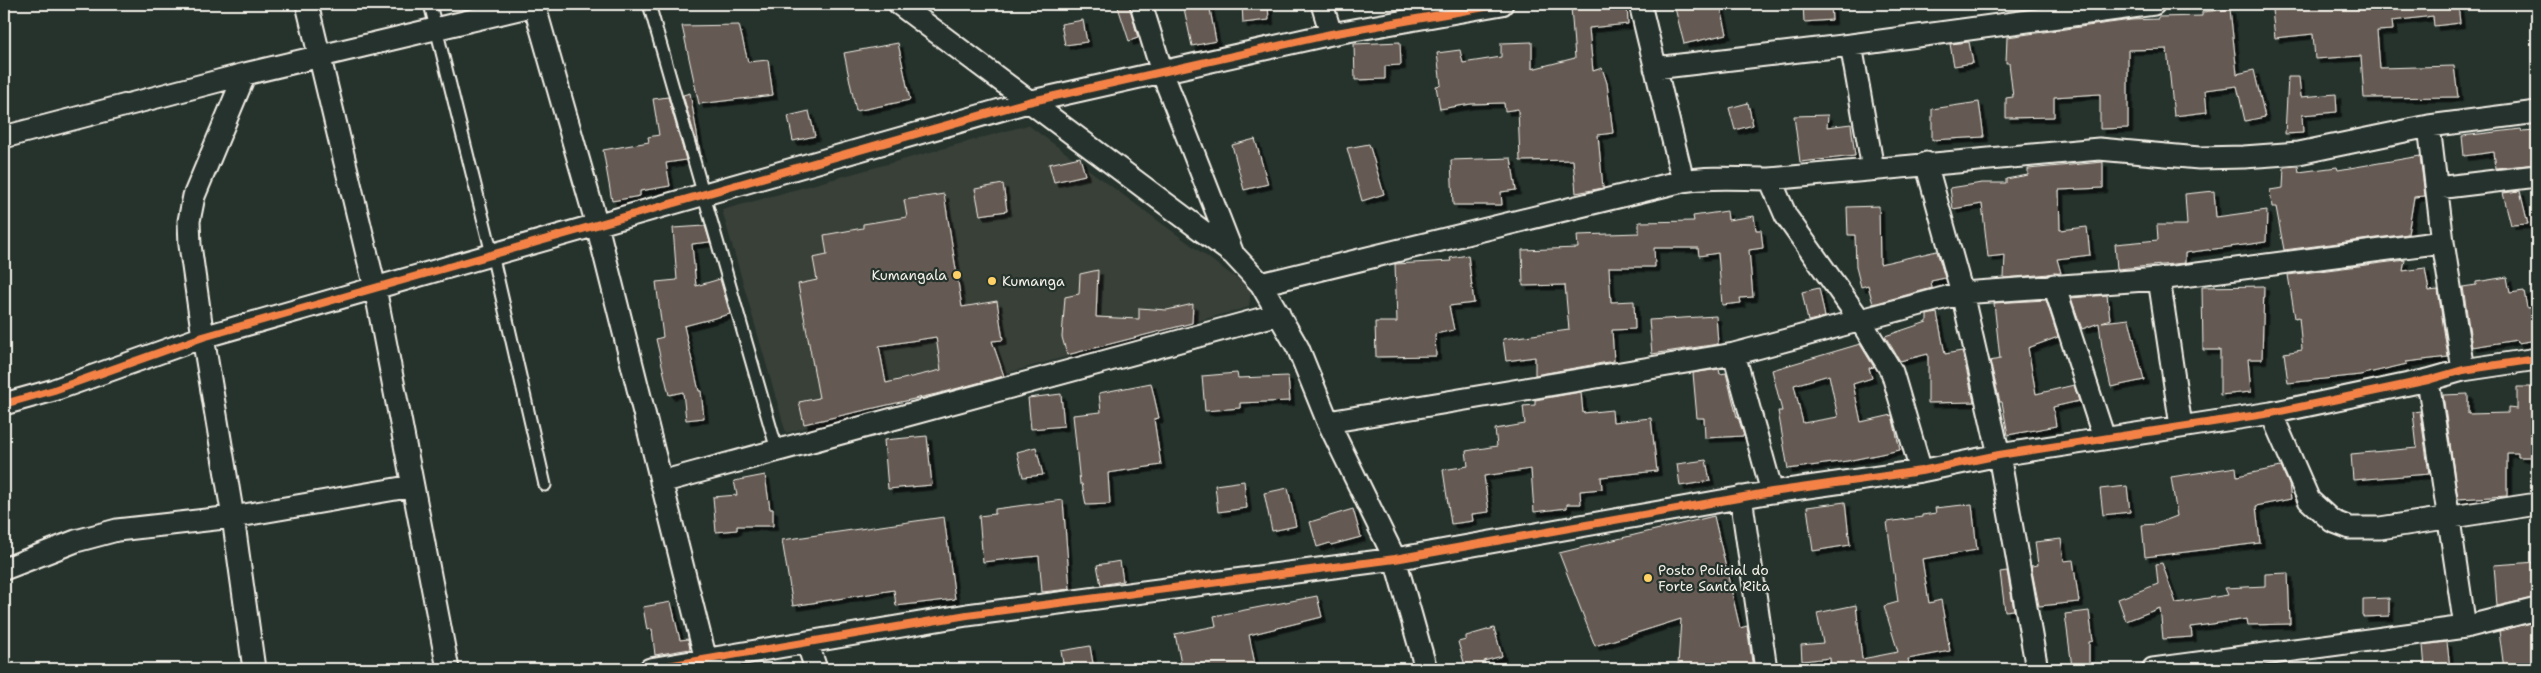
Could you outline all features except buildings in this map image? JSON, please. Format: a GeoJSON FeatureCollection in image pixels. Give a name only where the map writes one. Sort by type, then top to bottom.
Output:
{"type":"FeatureCollection","features":[{"type":"Feature","properties":{"kind":"street"},"geometry":{"type":"LineString","coordinates":[[307,4],[321,56],[375,288],[448,669]]}},
{"type":"Feature","properties":{"kind":"street"},"geometry":{"type":"LineString","coordinates":[[4,138],[245,74],[436,30],[536,4],[597,225],[706,660]]}},
{"type":"Feature","properties":{"kind":"street"},"geometry":{"type":"LineString","coordinates":[[900,4],[1028,102],[1233,254],[1261,284],[1298,348],[1328,422],[1394,559],[1426,669]]}},
{"type":"Feature","properties":{"kind":"street"},"geometry":{"type":"LineString","coordinates":[[1141,4],[1162,72],[1233,254]]}},
{"type":"Feature","properties":{"kind":"street"},"geometry":{"type":"LineString","coordinates":[[1322,4],[1331,34]]}},
{"type":"Feature","properties":{"kind":"street"},"geometry":{"type":"LineString","coordinates":[[1640,4],[1683,181]]}},
{"type":"Feature","properties":{"kind":"street"},"geometry":{"type":"LineString","coordinates":[[1655,68],[1851,45],[2154,4]]}},
{"type":"Feature","properties":{"kind":"street"},"geometry":{"type":"LineString","coordinates":[[4,404],[54,390],[203,337],[1028,102],[1331,34],[1493,5]]}},
{"type":"Feature","properties":{"kind":"street"},"geometry":{"type":"LineString","coordinates":[[1851,45],[1873,169]]}},
{"type":"Feature","properties":{"kind":"street"},"geometry":{"type":"LineString","coordinates":[[245,74],[194,196],[189,221],[190,245],[203,337],[233,517],[254,669]]}},
{"type":"Feature","properties":{"kind":"street"},"geometry":{"type":"LineString","coordinates":[[1261,284],[1700,178],[1722,180],[1770,179],[1926,163],[2099,149],[2199,158],[2299,153],[2429,126],[2537,112]]}},
{"type":"Feature","properties":{"kind":"street"},"geometry":{"type":"LineString","coordinates":[[2429,126],[2443,242],[2464,370]]}},
{"type":"Feature","properties":{"kind":"street"},"geometry":{"type":"LineString","coordinates":[[1926,163],[1962,293],[1999,455],[2038,669]]}},
{"type":"Feature","properties":{"kind":"street"},"geometry":{"type":"LineString","coordinates":[[2437,188],[2537,176]]}},
{"type":"Feature","properties":{"kind":"street"},"geometry":{"type":"LineString","coordinates":[[1770,179],[1786,216],[1860,320],[1892,372],[1921,471]]}},
{"type":"Feature","properties":{"kind":"street"},"geometry":{"type":"LineString","coordinates":[[1328,422],[1734,354],[1962,293],[2159,279],[2443,242]]}},
{"type":"Feature","properties":{"kind":"street"},"geometry":{"type":"LineString","coordinates":[[2159,279],[2181,426]]}},
{"type":"Feature","properties":{"kind":"street"},"geometry":{"type":"LineString","coordinates":[[2054,285],[2104,438]]}},
{"type":"Feature","properties":{"kind":"street"},"geometry":{"type":"LineString","coordinates":[[661,482],[1279,314]]}},
{"type":"Feature","properties":{"kind":"street"},"geometry":{"type":"LineString","coordinates":[[1734,354],[1772,492]]}},
{"type":"Feature","properties":{"kind":"street"},"geometry":{"type":"LineString","coordinates":[[650,669],[968,615],[1394,559],[1741,497],[1921,471],[1999,455],[2271,413],[2428,380],[2464,370],[2537,360]]}},
{"type":"Feature","properties":{"kind":"street"},"geometry":{"type":"LineString","coordinates":[[2428,380],[2465,627]]}},
{"type":"Feature","properties":{"kind":"street"},"geometry":{"type":"LineString","coordinates":[[2271,413],[2309,500],[2332,521],[2350,528],[2380,528],[2447,516],[2537,504]]}},
{"type":"Feature","properties":{"kind":"street"},"geometry":{"type":"LineString","coordinates":[[4,569],[76,542],[117,530],[233,517],[413,486]]}},
{"type":"Feature","properties":{"kind":"street"},"geometry":{"type":"LineString","coordinates":[[1741,497],[1766,669]]}},
{"type":"Feature","properties":{"kind":"street"},"geometry":{"type":"LineString","coordinates":[[2153,669],[2465,627],[2537,609]]}},
{"type":"Feature","properties":{"kind":"street"},"geometry":{"type":"LineString","coordinates":[[807,642],[816,669]]}},
{"type":"Feature","properties":{"kind":"lane"},"geometry":{"type":"LineString","coordinates":[[430,4],[492,254],[545,484]]}},
{"type":"Feature","properties":{"kind":"lane"},"geometry":{"type":"LineString","coordinates":[[649,4],[777,450]]}},
{"type":"Feature","properties":{"kind":"shaded area","name":"Kumanga"},"geometry":{"type":"Polygon","coordinates":[[[1028,125],[1251,289],[1249,307],[786,433],[722,210],[1028,125]]]}},
{"type":"Feature","properties":{"kind":"cycle path"},"geometry":{"type":"LineString","coordinates":[[4,404],[54,390],[203,337],[1028,102],[1331,34],[1502,4]]}},
{"type":"Feature","properties":{"kind":"cycle path"},"geometry":{"type":"LineString","coordinates":[[650,669],[967,615],[1395,559],[1772,492],[1921,471],[1999,455],[2271,413],[2428,380],[2463,370],[2537,359]]}},
{"type":"Feature","properties":{"kind":"place","name":"Kumangala"},"geometry":{"type":"Point","coordinates":[957,275]}},
{"type":"Feature","properties":{"kind":"place","name":"Kumanga"},"geometry":{"type":"Point","coordinates":[992,281]}},
{"type":"Feature","properties":{"kind":"place","name":"Posto Policial do Forte Santa Rita"},"geometry":{"type":"Point","coordinates":[1648,578]}}]}
